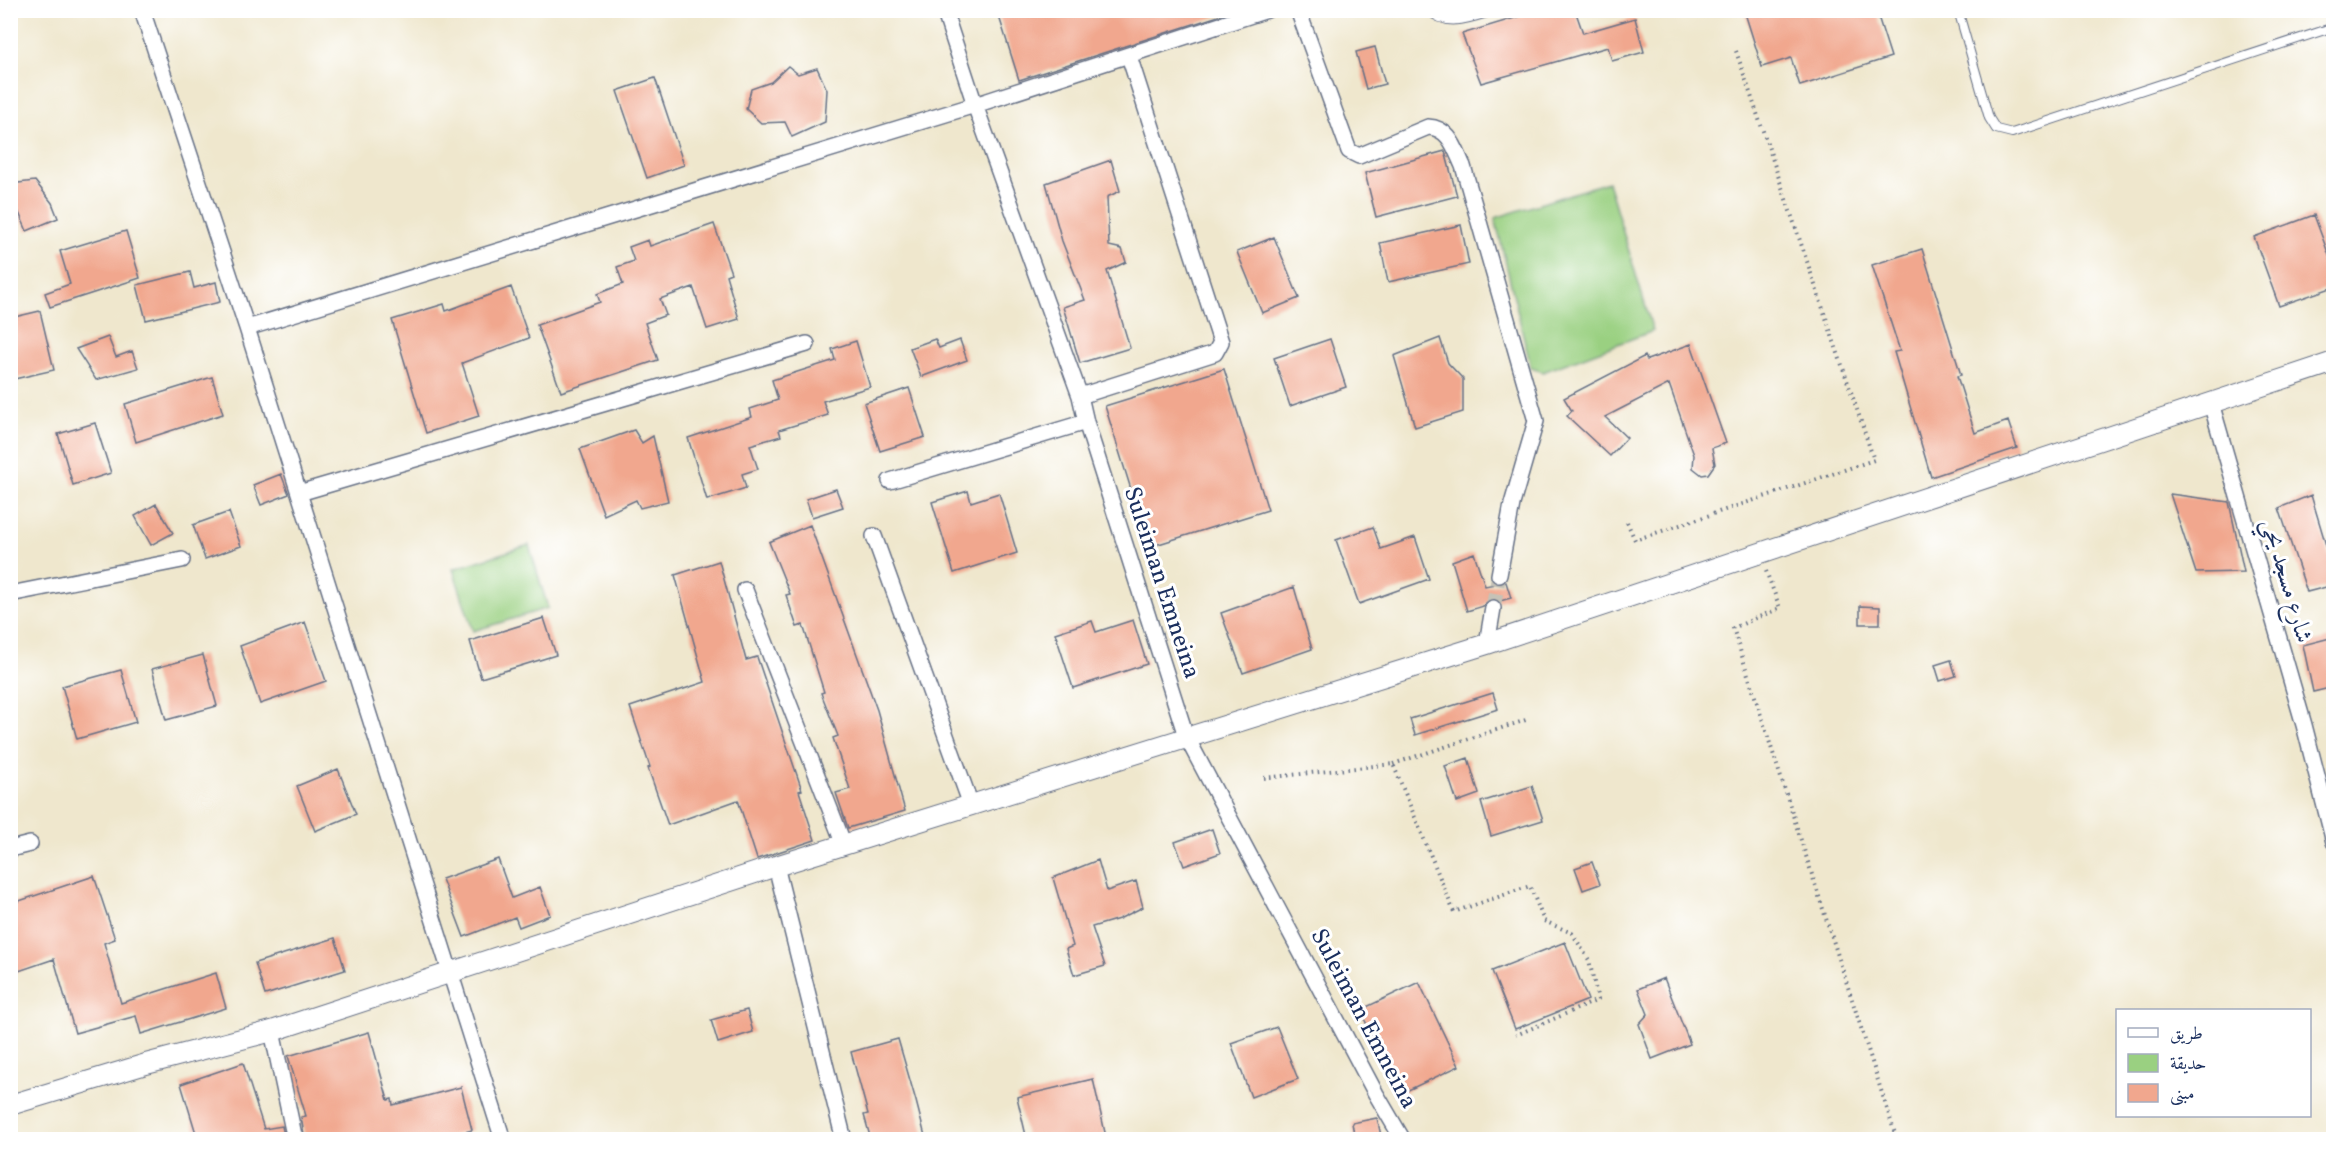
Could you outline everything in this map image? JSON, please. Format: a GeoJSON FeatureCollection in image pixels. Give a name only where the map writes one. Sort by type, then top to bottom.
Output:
{"type":"FeatureCollection","features":[{"type":"Feature","properties":{"kind":"street"},"geometry":{"type":"LineString","coordinates":[[142,10],[247,328],[452,971],[503,1140]]}},
{"type":"Feature","properties":{"kind":"street","name":"Suleiman Emneina"},"geometry":{"type":"LineString","coordinates":[[944,10],[975,105],[1080,396],[1086,422],[1186,736],[1376,1094],[1403,1140]]}},
{"type":"Feature","properties":{"kind":"street"},"geometry":{"type":"LineString","coordinates":[[247,328],[975,105],[1267,10]]}},
{"type":"Feature","properties":{"kind":"street"},"geometry":{"type":"LineString","coordinates":[[1298,10],[1349,151],[1359,156],[1428,127],[1435,127],[1448,135],[1463,166],[1536,421],[1512,504],[1499,575]]}},
{"type":"Feature","properties":{"kind":"street"},"geometry":{"type":"LineString","coordinates":[[1080,396],[1215,354],[1221,342],[1129,56]]}},
{"type":"Feature","properties":{"kind":"street"},"geometry":{"type":"LineString","coordinates":[[299,493],[807,344]]}},
{"type":"Feature","properties":{"kind":"street"},"geometry":{"type":"LineString","coordinates":[[10,1105],[146,1064],[272,1031],[776,866],[1186,736],[1487,644],[2334,362]]}},
{"type":"Feature","properties":{"kind":"street","name":"شارع مسجد يحي"},"geometry":{"type":"LineString","coordinates":[[2211,403],[2304,725],[2334,842]]}},
{"type":"Feature","properties":{"kind":"street"},"geometry":{"type":"LineString","coordinates":[[890,481],[1086,422]]}},
{"type":"Feature","properties":{"kind":"street"},"geometry":{"type":"LineString","coordinates":[[874,536],[970,805]]}},
{"type":"Feature","properties":{"kind":"street"},"geometry":{"type":"LineString","coordinates":[[10,594],[182,560]]}},
{"type":"Feature","properties":{"kind":"street"},"geometry":{"type":"LineString","coordinates":[[745,590],[844,845]]}},
{"type":"Feature","properties":{"kind":"street"},"geometry":{"type":"LineString","coordinates":[[1487,644],[1493,608]]}},
{"type":"Feature","properties":{"kind":"street"},"geometry":{"type":"LineString","coordinates":[[10,849],[30,844]]}},
{"type":"Feature","properties":{"kind":"street"},"geometry":{"type":"LineString","coordinates":[[776,866],[844,1140]]}},
{"type":"Feature","properties":{"kind":"street"},"geometry":{"type":"LineString","coordinates":[[272,1031],[295,1140]]}},
{"type":"Feature","properties":{"kind":"lane"},"geometry":{"type":"LineString","coordinates":[[1429,10],[1435,17],[1451,22],[1497,10]]}},
{"type":"Feature","properties":{"kind":"lane"},"geometry":{"type":"LineString","coordinates":[[1958,10],[1989,118],[1996,129],[2012,133],[2334,27]]}},
{"type":"Feature","properties":{"kind":"lane"},"geometry":{"type":"LineString","coordinates":[[2330,10],[2334,20]]}},
{"type":"Feature","properties":{"kind":"path"},"geometry":{"type":"LineString","coordinates":[[1628,522],[1635,540],[1874,460],[1736,51]]}},
{"type":"Feature","properties":{"kind":"path"},"geometry":{"type":"LineString","coordinates":[[1759,553],[1780,608],[1733,628],[1898,1140]]}},
{"type":"Feature","properties":{"kind":"path"},"geometry":{"type":"LineString","coordinates":[[1264,778],[1393,764],[1526,720]]}},
{"type":"Feature","properties":{"kind":"path"},"geometry":{"type":"LineString","coordinates":[[1393,764],[1454,912],[1530,886],[1544,921],[1572,933],[1589,960],[1598,1000],[1516,1035]]}},
{"type":"Feature","properties":{"kind":"green space"},"geometry":{"type":"Polygon","coordinates":[[[1608,182],[1653,331],[1543,372],[1531,368],[1495,218],[1608,182]]]}},
{"type":"Feature","properties":{"kind":"green space"},"geometry":{"type":"Polygon","coordinates":[[[529,545],[548,608],[473,631],[453,569],[529,545]]]}},
{"type":"Feature","properties":{"kind":"building"},"geometry":{"type":"Polygon","coordinates":[[[997,10],[1234,10],[1234,11],[1019,80],[997,10]]]}},
{"type":"Feature","properties":{"kind":"building"},"geometry":{"type":"Polygon","coordinates":[[[1541,10],[1575,10],[1583,33],[1635,18],[1644,52],[1612,61],[1608,47],[1481,83],[1462,34],[1541,10]]]}},
{"type":"Feature","properties":{"kind":"building"},"geometry":{"type":"Polygon","coordinates":[[[1744,10],[1876,10],[1891,57],[1800,86],[1791,58],[1762,67],[1744,10]]]}},
{"type":"Feature","properties":{"kind":"building"},"geometry":{"type":"Polygon","coordinates":[[[1375,47],[1385,84],[1366,89],[1356,52],[1375,47]]]}},
{"type":"Feature","properties":{"kind":"building"},"geometry":{"type":"Polygon","coordinates":[[[788,66],[798,74],[817,68],[827,90],[825,122],[792,137],[785,122],[761,123],[746,109],[751,89],[771,82],[788,66]]]}},
{"type":"Feature","properties":{"kind":"building"},"geometry":{"type":"Polygon","coordinates":[[[655,78],[684,165],[647,178],[617,91],[655,78]]]}},
{"type":"Feature","properties":{"kind":"building"},"geometry":{"type":"Polygon","coordinates":[[[1445,151],[1457,196],[1376,217],[1365,173],[1445,151]]]}},
{"type":"Feature","properties":{"kind":"building"},"geometry":{"type":"Polygon","coordinates":[[[1111,160],[1120,191],[1107,197],[1109,246],[1122,249],[1126,262],[1107,271],[1130,348],[1080,363],[1063,307],[1085,300],[1062,241],[1046,183],[1111,160]]]}},
{"type":"Feature","properties":{"kind":"building"},"geometry":{"type":"Polygon","coordinates":[[[35,181],[52,203],[58,218],[27,231],[10,192],[10,184],[35,181]]]}},
{"type":"Feature","properties":{"kind":"building"},"geometry":{"type":"Polygon","coordinates":[[[2314,215],[2334,269],[2334,287],[2279,306],[2254,237],[2314,215]]]}},
{"type":"Feature","properties":{"kind":"building"},"geometry":{"type":"Polygon","coordinates":[[[714,224],[731,273],[726,275],[739,319],[707,329],[693,287],[660,299],[666,315],[645,323],[658,360],[561,392],[537,325],[600,302],[597,294],[623,284],[617,267],[634,261],[629,247],[648,240],[650,246],[714,224]]]}},
{"type":"Feature","properties":{"kind":"building"},"geometry":{"type":"Polygon","coordinates":[[[1461,225],[1469,264],[1388,282],[1380,243],[1461,225]]]}},
{"type":"Feature","properties":{"kind":"building"},"geometry":{"type":"Polygon","coordinates":[[[126,231],[140,278],[50,307],[45,293],[70,284],[60,251],[126,231]]]}},
{"type":"Feature","properties":{"kind":"building"},"geometry":{"type":"Polygon","coordinates":[[[1274,237],[1299,298],[1262,313],[1237,252],[1274,237]]]}},
{"type":"Feature","properties":{"kind":"building"},"geometry":{"type":"Polygon","coordinates":[[[1922,249],[1961,375],[1957,376],[1975,433],[2008,421],[2017,448],[1931,477],[1894,352],[1900,351],[1872,265],[1922,249]]]}},
{"type":"Feature","properties":{"kind":"building"},"geometry":{"type":"Polygon","coordinates":[[[190,272],[194,288],[216,282],[220,302],[146,320],[137,285],[190,272]]]}},
{"type":"Feature","properties":{"kind":"building"},"geometry":{"type":"Polygon","coordinates":[[[511,287],[529,338],[462,363],[479,416],[426,433],[392,320],[444,304],[446,311],[511,287]]]}},
{"type":"Feature","properties":{"kind":"building"},"geometry":{"type":"Polygon","coordinates":[[[40,311],[54,370],[10,380],[10,318],[40,311]]]}},
{"type":"Feature","properties":{"kind":"building"},"geometry":{"type":"Polygon","coordinates":[[[108,337],[116,357],[132,351],[138,368],[96,380],[76,349],[108,337]]]}},
{"type":"Feature","properties":{"kind":"building"},"geometry":{"type":"Polygon","coordinates":[[[1440,338],[1448,363],[1463,379],[1463,412],[1415,427],[1394,356],[1440,338]]]}},
{"type":"Feature","properties":{"kind":"building"},"geometry":{"type":"Polygon","coordinates":[[[935,339],[939,348],[960,340],[967,360],[921,377],[910,348],[935,339]]]}},
{"type":"Feature","properties":{"kind":"building"},"geometry":{"type":"Polygon","coordinates":[[[1330,339],[1346,387],[1290,406],[1274,358],[1330,339]]]}},
{"type":"Feature","properties":{"kind":"building"},"geometry":{"type":"Polygon","coordinates":[[[856,341],[870,387],[823,401],[828,415],[779,430],[781,436],[750,445],[758,469],[742,474],[746,488],[707,500],[688,438],[752,417],[750,409],[778,400],[772,380],[835,360],[832,349],[856,341]]]}},
{"type":"Feature","properties":{"kind":"building"},"geometry":{"type":"Polygon","coordinates":[[[1691,344],[1726,443],[1712,448],[1715,464],[1708,474],[1702,475],[1693,468],[1694,455],[1669,384],[1605,417],[1627,438],[1610,456],[1567,416],[1572,411],[1564,398],[1645,356],[1647,360],[1691,344]]]}},
{"type":"Feature","properties":{"kind":"building"},"geometry":{"type":"Polygon","coordinates":[[[1224,369],[1268,510],[1149,547],[1105,406],[1224,369]]]}},
{"type":"Feature","properties":{"kind":"building"},"geometry":{"type":"Polygon","coordinates":[[[212,377],[223,414],[136,442],[125,404],[212,377]]]}},
{"type":"Feature","properties":{"kind":"building"},"geometry":{"type":"Polygon","coordinates":[[[909,388],[925,437],[880,451],[864,403],[909,388]]]}},
{"type":"Feature","properties":{"kind":"building"},"geometry":{"type":"Polygon","coordinates":[[[95,423],[111,473],[73,485],[58,434],[95,423]]]}},
{"type":"Feature","properties":{"kind":"building"},"geometry":{"type":"Polygon","coordinates":[[[634,430],[642,443],[653,436],[668,501],[640,508],[636,500],[604,515],[580,449],[634,430]]]}},
{"type":"Feature","properties":{"kind":"building"},"geometry":{"type":"Polygon","coordinates":[[[281,474],[289,494],[261,505],[253,485],[281,474]]]}},
{"type":"Feature","properties":{"kind":"building"},"geometry":{"type":"Polygon","coordinates":[[[836,489],[843,507],[812,517],[806,499],[836,489]]]}},
{"type":"Feature","properties":{"kind":"building"},"geometry":{"type":"Polygon","coordinates":[[[968,491],[971,502],[999,493],[1017,553],[954,573],[932,502],[968,491]]]}},
{"type":"Feature","properties":{"kind":"building"},"geometry":{"type":"Polygon","coordinates":[[[2170,494],[2229,502],[2244,572],[2196,573],[2170,494]]]}},
{"type":"Feature","properties":{"kind":"building"},"geometry":{"type":"Polygon","coordinates":[[[2311,495],[2334,572],[2334,585],[2307,592],[2279,508],[2311,495]]]}},
{"type":"Feature","properties":{"kind":"building"},"geometry":{"type":"Polygon","coordinates":[[[156,504],[173,533],[151,545],[135,516],[156,504]]]}},
{"type":"Feature","properties":{"kind":"building"},"geometry":{"type":"Polygon","coordinates":[[[229,512],[241,546],[205,559],[193,525],[229,512]]]}},
{"type":"Feature","properties":{"kind":"building"},"geometry":{"type":"Polygon","coordinates":[[[810,525],[877,710],[905,811],[848,828],[836,793],[850,789],[833,738],[838,736],[821,693],[824,692],[803,625],[797,627],[786,595],[790,594],[769,542],[810,525]]]}},
{"type":"Feature","properties":{"kind":"building"},"geometry":{"type":"Polygon","coordinates":[[[1373,527],[1381,549],[1415,537],[1429,579],[1359,604],[1336,540],[1373,527]]]}},
{"type":"Feature","properties":{"kind":"building"},"geometry":{"type":"Polygon","coordinates":[[[1474,553],[1485,586],[1506,582],[1511,598],[1500,601],[1490,599],[1483,606],[1467,611],[1452,561],[1474,553]]]}},
{"type":"Feature","properties":{"kind":"building"},"geometry":{"type":"Polygon","coordinates":[[[719,561],[746,660],[757,657],[802,790],[799,791],[815,840],[757,859],[738,800],[668,825],[630,707],[705,682],[675,575],[719,561]]]}},
{"type":"Feature","properties":{"kind":"building"},"geometry":{"type":"Polygon","coordinates":[[[1294,587],[1312,649],[1243,673],[1221,613],[1294,587]]]}},
{"type":"Feature","properties":{"kind":"building"},"geometry":{"type":"Polygon","coordinates":[[[1860,606],[1880,607],[1880,624],[1860,624],[1860,606]]]}},
{"type":"Feature","properties":{"kind":"building"},"geometry":{"type":"Polygon","coordinates":[[[544,618],[556,655],[481,678],[470,641],[544,618]]]}},
{"type":"Feature","properties":{"kind":"building"},"geometry":{"type":"Polygon","coordinates":[[[1133,620],[1147,664],[1073,688],[1055,633],[1092,621],[1096,632],[1133,620]]]}},
{"type":"Feature","properties":{"kind":"building"},"geometry":{"type":"Polygon","coordinates":[[[305,622],[326,681],[260,704],[240,646],[305,622]]]}},
{"type":"Feature","properties":{"kind":"building"},"geometry":{"type":"Polygon","coordinates":[[[2334,637],[2334,687],[2313,692],[2303,645],[2334,637]]]}},
{"type":"Feature","properties":{"kind":"building"},"geometry":{"type":"Polygon","coordinates":[[[203,655],[217,706],[166,720],[152,669],[203,655]]]}},
{"type":"Feature","properties":{"kind":"building"},"geometry":{"type":"Polygon","coordinates":[[[1951,660],[1956,676],[1940,681],[1935,665],[1951,660]]]}},
{"type":"Feature","properties":{"kind":"building"},"geometry":{"type":"Polygon","coordinates":[[[121,670],[136,722],[77,739],[62,686],[121,670]]]}},
{"type":"Feature","properties":{"kind":"building"},"geometry":{"type":"Polygon","coordinates":[[[1493,693],[1498,709],[1415,735],[1410,719],[1493,693]]]}},
{"type":"Feature","properties":{"kind":"building"},"geometry":{"type":"Polygon","coordinates":[[[1468,758],[1479,794],[1457,802],[1445,766],[1468,758]]]}},
{"type":"Feature","properties":{"kind":"building"},"geometry":{"type":"Polygon","coordinates":[[[338,769],[356,814],[315,831],[297,786],[338,769]]]}},
{"type":"Feature","properties":{"kind":"building"},"geometry":{"type":"Polygon","coordinates":[[[1532,786],[1543,820],[1491,836],[1481,802],[1532,786]]]}},
{"type":"Feature","properties":{"kind":"building"},"geometry":{"type":"Polygon","coordinates":[[[1212,829],[1220,853],[1184,866],[1175,842],[1212,829]]]}},
{"type":"Feature","properties":{"kind":"building"},"geometry":{"type":"Polygon","coordinates":[[[498,859],[512,898],[540,887],[550,915],[519,927],[515,917],[464,937],[442,879],[498,859]]]}},
{"type":"Feature","properties":{"kind":"building"},"geometry":{"type":"Polygon","coordinates":[[[1098,860],[1107,891],[1136,881],[1143,907],[1119,919],[1092,927],[1105,966],[1074,975],[1066,949],[1073,946],[1053,878],[1098,860]]]}},
{"type":"Feature","properties":{"kind":"building"},"geometry":{"type":"Polygon","coordinates":[[[1592,862],[1600,884],[1583,890],[1575,868],[1592,862]]]}},
{"type":"Feature","properties":{"kind":"building"},"geometry":{"type":"Polygon","coordinates":[[[94,876],[115,939],[104,943],[121,1003],[216,973],[226,1008],[141,1034],[136,1016],[75,1033],[54,959],[10,974],[10,904],[94,876]]]}},
{"type":"Feature","properties":{"kind":"building"},"geometry":{"type":"Polygon","coordinates":[[[335,938],[345,970],[265,995],[255,963],[335,938]]]}},
{"type":"Feature","properties":{"kind":"building"},"geometry":{"type":"Polygon","coordinates":[[[1565,942],[1588,1000],[1515,1029],[1492,971],[1565,942]]]}},
{"type":"Feature","properties":{"kind":"building"},"geometry":{"type":"Polygon","coordinates":[[[1664,978],[1690,1044],[1652,1059],[1639,1024],[1648,1014],[1638,989],[1664,978]]]}},
{"type":"Feature","properties":{"kind":"building"},"geometry":{"type":"Polygon","coordinates":[[[1419,982],[1459,1066],[1400,1094],[1360,1010],[1419,982]]]}},
{"type":"Feature","properties":{"kind":"building"},"geometry":{"type":"Polygon","coordinates":[[[747,1010],[753,1032],[718,1043],[711,1020],[747,1010]]]}},
{"type":"Feature","properties":{"kind":"building"},"geometry":{"type":"Polygon","coordinates":[[[1277,1027],[1298,1079],[1251,1097],[1231,1043],[1277,1027]]]}},
{"type":"Feature","properties":{"kind":"building"},"geometry":{"type":"Polygon","coordinates":[[[369,1032],[388,1100],[392,1099],[393,1105],[461,1087],[472,1130],[438,1140],[305,1140],[301,1117],[306,1116],[288,1056],[369,1032]]]}},
{"type":"Feature","properties":{"kind":"building"},"geometry":{"type":"Polygon","coordinates":[[[898,1039],[926,1140],[871,1140],[864,1115],[868,1114],[851,1052],[898,1039]]]}},
{"type":"Feature","properties":{"kind":"building"},"geometry":{"type":"Polygon","coordinates":[[[243,1063],[264,1129],[282,1126],[285,1140],[198,1140],[181,1084],[243,1063]]]}},
{"type":"Feature","properties":{"kind":"building"},"geometry":{"type":"Polygon","coordinates":[[[1093,1079],[1106,1137],[1095,1140],[1027,1140],[1017,1097],[1093,1079]]]}},
{"type":"Feature","properties":{"kind":"building"},"geometry":{"type":"Polygon","coordinates":[[[1377,1118],[1382,1140],[1355,1140],[1352,1123],[1377,1118]]]}},
{"type":"Feature","properties":{"kind":"tunnel"},"geometry":{"type":"LineString","coordinates":[[1493,608],[1499,575]]}}]}
